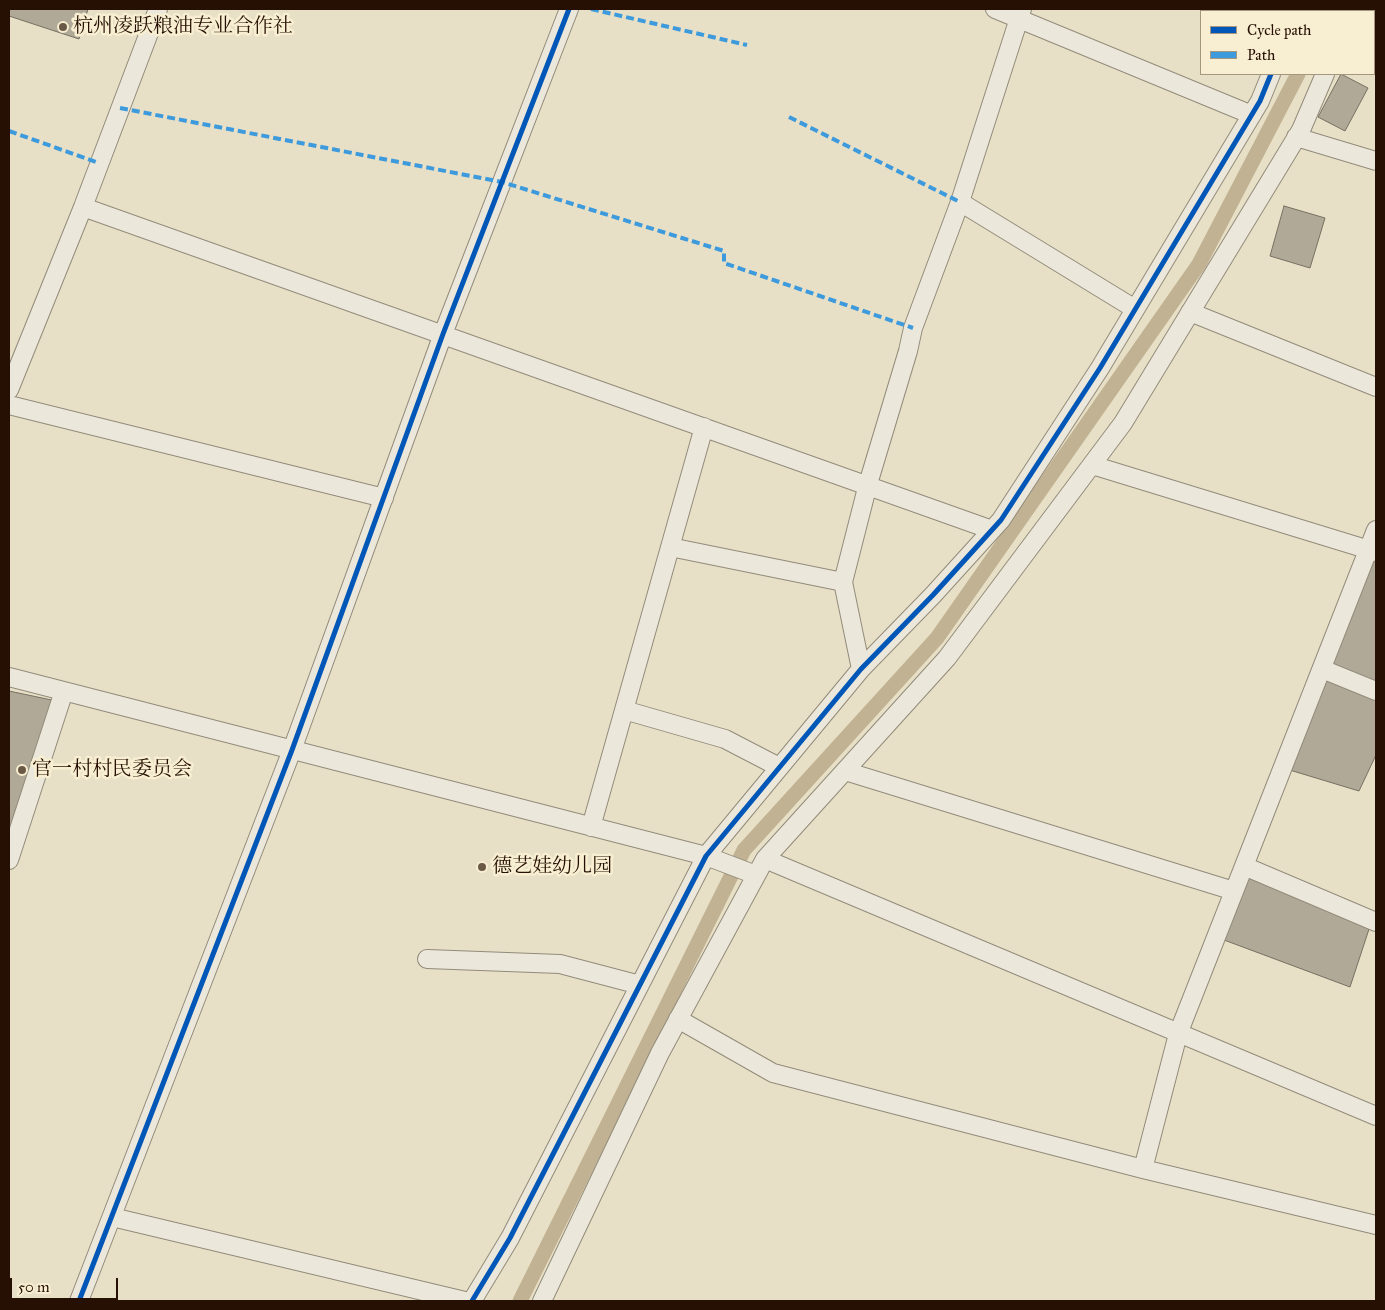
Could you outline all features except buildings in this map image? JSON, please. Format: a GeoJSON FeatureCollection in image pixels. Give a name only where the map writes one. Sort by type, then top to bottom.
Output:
{"type":"FeatureCollection","features":[{"type":"Feature","properties":{"kind":"street"},"geometry":{"type":"LineString","coordinates":[[9,390],[83,207],[158,9]]}},
{"type":"Feature","properties":{"kind":"street"},"geometry":{"type":"LineString","coordinates":[[80,1301],[292,750],[443,334],[569,9]]}},
{"type":"Feature","properties":{"kind":"street"},"geometry":{"type":"LineString","coordinates":[[995,9],[1021,13],[1252,115]]}},
{"type":"Feature","properties":{"kind":"street"},"geometry":{"type":"LineString","coordinates":[[861,668],[844,582],[868,484],[908,351],[913,328],[960,202],[1021,13]]}},
{"type":"Feature","properties":{"kind":"street"},"geometry":{"type":"LineString","coordinates":[[472,1301],[510,1238],[706,856],[861,668],[933,595],[1001,520],[1100,368],[1252,115],[1272,75]]}},
{"type":"Feature","properties":{"kind":"street"},"geometry":{"type":"LineString","coordinates":[[542,1301],[660,1053],[765,860],[947,658],[1123,423],[1296,137],[1325,75]]}},
{"type":"Feature","properties":{"kind":"street"},"geometry":{"type":"LineString","coordinates":[[1296,137],[1376,161]]}},
{"type":"Feature","properties":{"kind":"street"},"geometry":{"type":"LineString","coordinates":[[960,202],[1135,309]]}},
{"type":"Feature","properties":{"kind":"street"},"geometry":{"type":"LineString","coordinates":[[83,207],[868,484],[992,530]]}},
{"type":"Feature","properties":{"kind":"street"},"geometry":{"type":"LineString","coordinates":[[1190,312],[1376,387]]}},
{"type":"Feature","properties":{"kind":"street"},"geometry":{"type":"LineString","coordinates":[[9,405],[384,498]]}},
{"type":"Feature","properties":{"kind":"street"},"geometry":{"type":"LineString","coordinates":[[591,827],[704,426]]}},
{"type":"Feature","properties":{"kind":"street"},"geometry":{"type":"LineString","coordinates":[[1092,464],[1372,551]]}},
{"type":"Feature","properties":{"kind":"street"},"geometry":{"type":"LineString","coordinates":[[1143,1169],[1178,1034],[1322,669],[1372,551],[1376,530]]}},
{"type":"Feature","properties":{"kind":"street"},"geometry":{"type":"LineString","coordinates":[[670,547],[844,582]]}},
{"type":"Feature","properties":{"kind":"street"},"geometry":{"type":"LineString","coordinates":[[1322,669],[1376,691]]}},
{"type":"Feature","properties":{"kind":"street"},"geometry":{"type":"LineString","coordinates":[[9,678],[706,856],[756,875]]}},
{"type":"Feature","properties":{"kind":"street"},"geometry":{"type":"LineString","coordinates":[[9,860],[64,692]]}},
{"type":"Feature","properties":{"kind":"street"},"geometry":{"type":"LineString","coordinates":[[624,710],[725,739],[779,767]]}},
{"type":"Feature","properties":{"kind":"street"},"geometry":{"type":"LineString","coordinates":[[845,771],[1234,890]]}},
{"type":"Feature","properties":{"kind":"street"},"geometry":{"type":"LineString","coordinates":[[765,860],[1376,1116]]}},
{"type":"Feature","properties":{"kind":"street"},"geometry":{"type":"LineString","coordinates":[[1244,866],[1376,922]]}},
{"type":"Feature","properties":{"kind":"street"},"geometry":{"type":"LineString","coordinates":[[427,959],[560,964],[640,985]]}},
{"type":"Feature","properties":{"kind":"street"},"geometry":{"type":"LineString","coordinates":[[678,1019],[773,1073],[1143,1169],[1376,1225]]}},
{"type":"Feature","properties":{"kind":"street"},"geometry":{"type":"LineString","coordinates":[[112,1217],[466,1301]]}},
{"type":"Feature","properties":{"kind":"waterway"},"geometry":{"type":"LineString","coordinates":[[520,1301],[744,850],[937,638],[1199,264],[1297,75]]}},
{"type":"Feature","properties":{"kind":"marked path"},"geometry":{"type":"LineString","coordinates":[[591,9],[747,45]]}},
{"type":"Feature","properties":{"kind":"marked path"},"geometry":{"type":"LineString","coordinates":[[120,108],[502,182],[724,251],[724,263],[913,328]]}},
{"type":"Feature","properties":{"kind":"marked path"},"geometry":{"type":"LineString","coordinates":[[789,117],[960,202]]}},
{"type":"Feature","properties":{"kind":"marked path"},"geometry":{"type":"LineString","coordinates":[[9,131],[99,163]]}},
{"type":"Feature","properties":{"kind":"cycle path"},"geometry":{"type":"LineString","coordinates":[[79,1301],[292,750],[443,334],[569,9]]}},
{"type":"Feature","properties":{"kind":"cycle path"},"geometry":{"type":"LineString","coordinates":[[472,1301],[510,1238],[706,856],[861,669],[933,595],[1001,520],[1100,368],[1260,101],[1271,75]]}},
{"type":"Feature","properties":{"kind":"place","name":"杭州凌跃粮油专业合作社"},"geometry":{"type":"Point","coordinates":[63,27]}},
{"type":"Feature","properties":{"kind":"place","name":"官一村村民委员会"},"geometry":{"type":"Point","coordinates":[22,770]}},
{"type":"Feature","properties":{"kind":"place","name":"德艺娃幼儿园"},"geometry":{"type":"Point","coordinates":[482,867]}}]}
